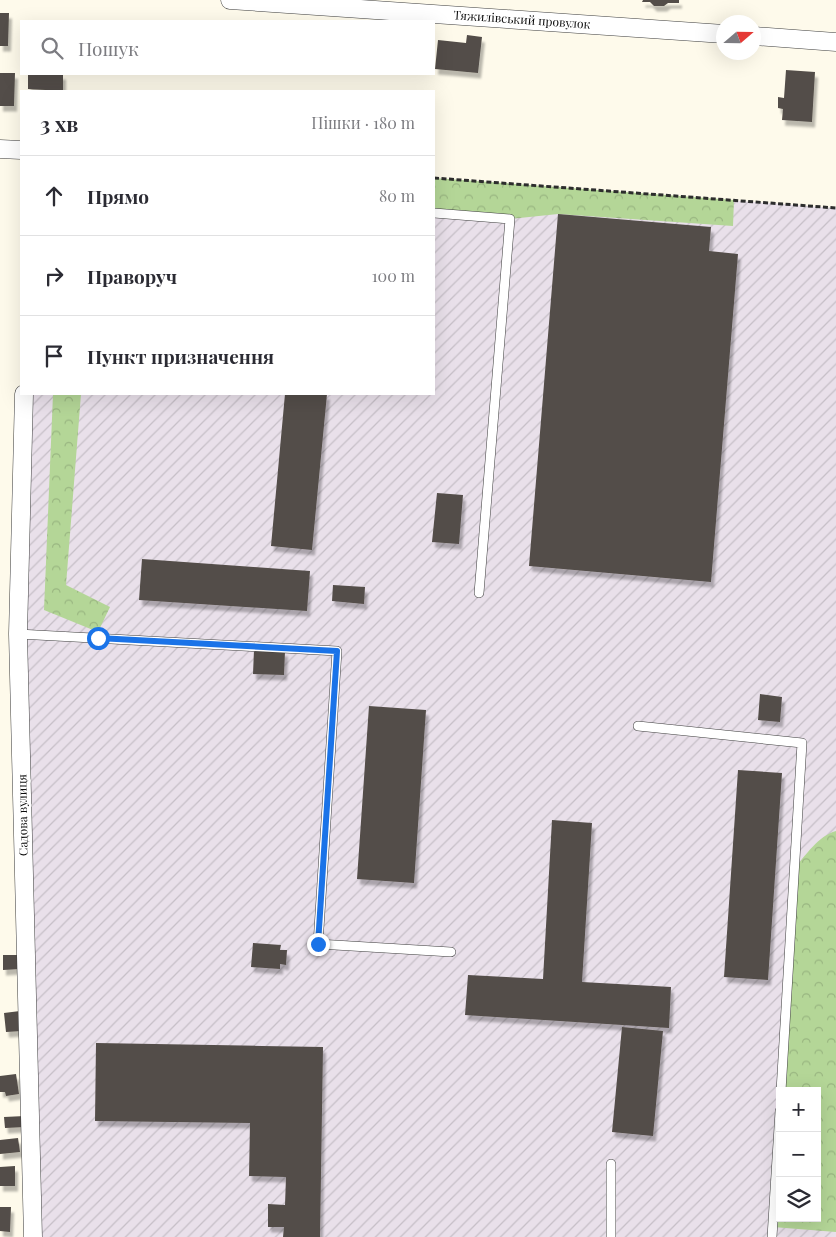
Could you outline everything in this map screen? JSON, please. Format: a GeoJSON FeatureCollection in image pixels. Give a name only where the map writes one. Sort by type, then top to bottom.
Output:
{"type":"FeatureCollection","features":[{"type":"Feature","properties":{"kind":"street","name":"Тяжилівський провулок"},"geometry":{"type":"LineString","coordinates":[[230,0],[716,33]]}},
{"type":"Feature","properties":{"kind":"street"},"geometry":{"type":"LineString","coordinates":[[761,37],[836,42]]}},
{"type":"Feature","properties":{"kind":"street"},"geometry":{"type":"LineString","coordinates":[[0,149],[20,150]]}},
{"type":"Feature","properties":{"kind":"street","name":"Садова вулиця"},"geometry":{"type":"LineString","coordinates":[[24,395],[18,634],[33,1237]]}},
{"type":"Feature","properties":{"kind":"lane"},"geometry":{"type":"LineString","coordinates":[[435,213],[510,219],[479,593]]}},
{"type":"Feature","properties":{"kind":"lane"},"geometry":{"type":"LineString","coordinates":[[18,634],[337,651],[318,944],[451,952]]}},
{"type":"Feature","properties":{"kind":"lane"},"geometry":{"type":"LineString","coordinates":[[638,726],[802,743],[781,1087]]}},
{"type":"Feature","properties":{"kind":"lane"},"geometry":{"type":"LineString","coordinates":[[772,1237],[779,1132]]}},
{"type":"Feature","properties":{"kind":"lane"},"geometry":{"type":"LineString","coordinates":[[611,1164],[611,1237]]}},
{"type":"Feature","properties":{"kind":"path"},"geometry":{"type":"LineString","coordinates":[[435,178],[836,208]]}},
{"type":"Feature","properties":{"kind":"shaded area"},"geometry":{"type":"Polygon","coordinates":[[[435,178],[836,208],[836,1237],[39,1237],[18,634],[24,395],[435,395],[435,178]]]}},
{"type":"Feature","properties":{"kind":"green space"},"geometry":{"type":"Polygon","coordinates":[[[435,178],[734,200],[733,226],[558,214],[510,219],[435,213],[435,178]]]}},
{"type":"Feature","properties":{"kind":"green space"},"geometry":{"type":"Polygon","coordinates":[[[53,395],[81,395],[66,585],[110,607],[98,632],[44,610],[53,395]]]}},
{"type":"Feature","properties":{"kind":"green space"},"geometry":{"type":"Polygon","coordinates":[[[836,831],[836,1232],[773,1227],[776,1177],[776,1222],[821,1222],[821,1087],[781,1087],[794,869],[818,842],[836,831]]]}},
{"type":"Feature","properties":{"kind":"building"},"geometry":{"type":"Polygon","coordinates":[[[643,0],[679,0],[679,3],[654,6],[650,2],[642,2],[643,0]]]}},
{"type":"Feature","properties":{"kind":"building"},"geometry":{"type":"Polygon","coordinates":[[[0,13],[9,13],[8,46],[0,46],[0,13]]]}},
{"type":"Feature","properties":{"kind":"building"},"geometry":{"type":"Polygon","coordinates":[[[467,35],[482,37],[478,73],[435,69],[438,40],[466,43],[467,35]]]}},
{"type":"Feature","properties":{"kind":"building"},"geometry":{"type":"Polygon","coordinates":[[[786,70],[815,72],[812,122],[782,120],[783,109],[778,108],[778,97],[784,98],[786,70]]]}},
{"type":"Feature","properties":{"kind":"building"},"geometry":{"type":"Polygon","coordinates":[[[0,73],[15,73],[14,106],[0,106],[0,73]]]}},
{"type":"Feature","properties":{"kind":"building"},"geometry":{"type":"Polygon","coordinates":[[[28,75],[63,75],[63,90],[28,89],[28,75]]]}},
{"type":"Feature","properties":{"kind":"building"},"geometry":{"type":"Polygon","coordinates":[[[558,214],[711,227],[709,251],[738,254],[711,582],[529,566],[558,214]]]}},
{"type":"Feature","properties":{"kind":"building"},"geometry":{"type":"Polygon","coordinates":[[[285,395],[327,395],[312,550],[271,546],[285,395]]]}},
{"type":"Feature","properties":{"kind":"building"},"geometry":{"type":"Polygon","coordinates":[[[437,493],[463,495],[459,544],[432,542],[437,493]]]}},
{"type":"Feature","properties":{"kind":"building"},"geometry":{"type":"Polygon","coordinates":[[[142,559],[310,571],[307,611],[139,600],[142,559]]]}},
{"type":"Feature","properties":{"kind":"building"},"geometry":{"type":"Polygon","coordinates":[[[333,585],[365,587],[364,604],[332,601],[333,585]]]}},
{"type":"Feature","properties":{"kind":"building"},"geometry":{"type":"Polygon","coordinates":[[[254,650],[285,651],[284,675],[253,674],[254,650]]]}},
{"type":"Feature","properties":{"kind":"building"},"geometry":{"type":"Polygon","coordinates":[[[760,694],[782,697],[780,722],[758,720],[760,694]]]}},
{"type":"Feature","properties":{"kind":"building"},"geometry":{"type":"Polygon","coordinates":[[[369,706],[426,710],[414,883],[357,879],[369,706]]]}},
{"type":"Feature","properties":{"kind":"building"},"geometry":{"type":"Polygon","coordinates":[[[738,770],[782,773],[768,980],[724,977],[738,770]]]}},
{"type":"Feature","properties":{"kind":"building"},"geometry":{"type":"Polygon","coordinates":[[[552,820],[592,823],[582,982],[671,987],[669,1028],[465,1015],[468,975],[543,979],[552,820]]]}},
{"type":"Feature","properties":{"kind":"building"},"geometry":{"type":"Polygon","coordinates":[[[253,943],[281,945],[280,950],[287,950],[286,965],[280,964],[280,969],[251,967],[253,943]]]}},
{"type":"Feature","properties":{"kind":"building"},"geometry":{"type":"Polygon","coordinates":[[[3,955],[19,955],[20,969],[3,970],[3,955]]]}},
{"type":"Feature","properties":{"kind":"building"},"geometry":{"type":"Polygon","coordinates":[[[20,1011],[22,1031],[6,1032],[4,1013],[20,1011]]]}},
{"type":"Feature","properties":{"kind":"building"},"geometry":{"type":"Polygon","coordinates":[[[622,1027],[663,1031],[653,1136],[612,1132],[622,1027]]]}},
{"type":"Feature","properties":{"kind":"building"},"geometry":{"type":"Polygon","coordinates":[[[96,1043],[323,1047],[320,1237],[283,1237],[284,1227],[268,1227],[268,1204],[285,1205],[286,1177],[249,1176],[250,1123],[95,1121],[96,1043]]]}},
{"type":"Feature","properties":{"kind":"building"},"geometry":{"type":"Polygon","coordinates":[[[16,1074],[19,1094],[6,1096],[5,1092],[0,1092],[0,1076],[16,1074]]]}},
{"type":"Feature","properties":{"kind":"building"},"geometry":{"type":"Polygon","coordinates":[[[25,1116],[25,1127],[5,1128],[4,1117],[25,1116]]]}},
{"type":"Feature","properties":{"kind":"building"},"geometry":{"type":"Polygon","coordinates":[[[18,1138],[20,1152],[0,1154],[0,1140],[18,1138]]]}},
{"type":"Feature","properties":{"kind":"building"},"geometry":{"type":"Polygon","coordinates":[[[15,1166],[15,1186],[0,1186],[0,1167],[15,1166]]]}},
{"type":"Feature","properties":{"kind":"building"},"geometry":{"type":"Polygon","coordinates":[[[0,1207],[11,1207],[10,1232],[0,1231],[0,1207]]]}},
{"type":"Feature","properties":{"kind":"route"},"geometry":{"type":"LineString","coordinates":[[98,638],[337,651],[318,944]]}}]}
